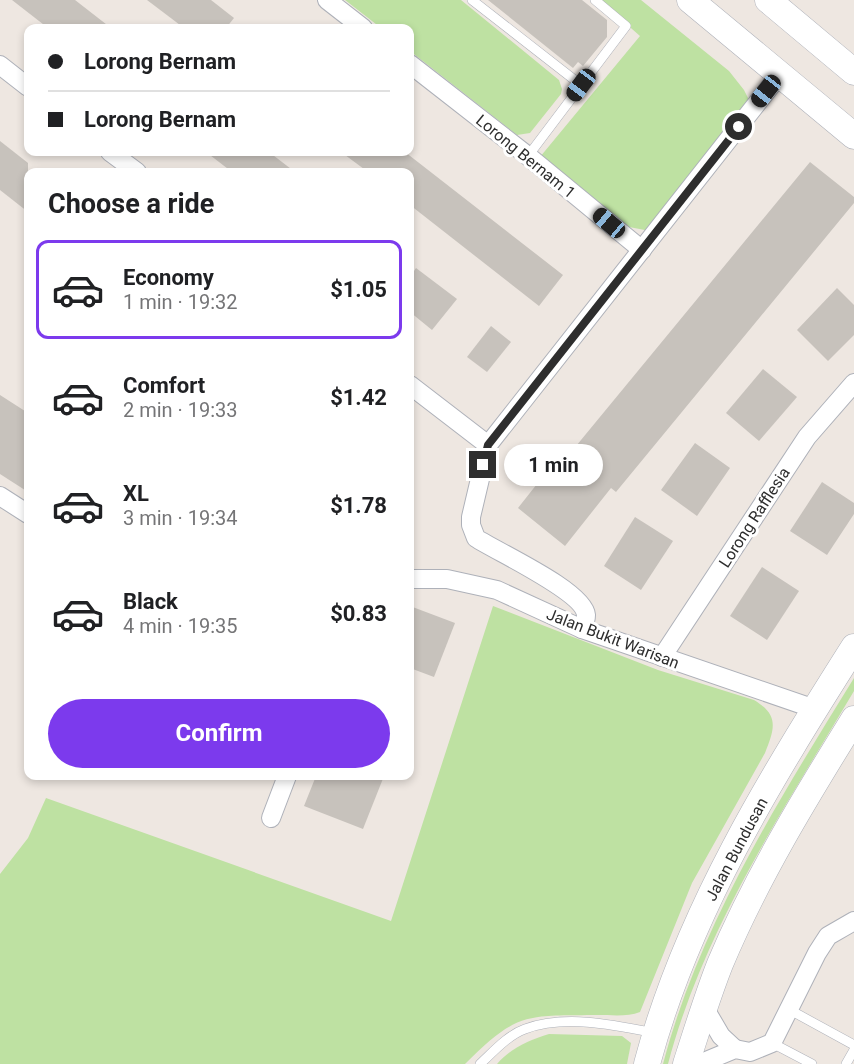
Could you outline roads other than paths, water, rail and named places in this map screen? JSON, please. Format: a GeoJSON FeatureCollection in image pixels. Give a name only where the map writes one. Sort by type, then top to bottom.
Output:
{"type":"FeatureCollection","features":[{"type":"Feature","properties":{"kind":"main road"},"geometry":{"type":"LineString","coordinates":[[690,0],[854,136]]}},
{"type":"Feature","properties":{"kind":"main road"},"geometry":{"type":"LineString","coordinates":[[768,0],[854,72]]}},
{"type":"Feature","properties":{"kind":"main road","name":"Jalan Bundusan"},"geometry":{"type":"LineString","coordinates":[[647,1064],[680,960],[726,862],[854,647]]}},
{"type":"Feature","properties":{"kind":"main road"},"geometry":{"type":"LineString","coordinates":[[687,1064],[720,964],[772,857],[854,719]]}},
{"type":"Feature","properties":{"kind":"street"},"geometry":{"type":"LineString","coordinates":[[327,0],[358,24]]}},
{"type":"Feature","properties":{"kind":"street"},"geometry":{"type":"LineString","coordinates":[[0,65],[24,84]]}},
{"type":"Feature","properties":{"kind":"street","name":"Lorong Bernam 1"},"geometry":{"type":"LineString","coordinates":[[414,67],[528,156],[642,250]]}},
{"type":"Feature","properties":{"kind":"street"},"geometry":{"type":"LineString","coordinates":[[582,629],[586,616],[582,604],[574,597],[532,568],[476,538],[471,525],[471,517],[488,445],[780,74]]}},
{"type":"Feature","properties":{"kind":"street"},"geometry":{"type":"LineString","coordinates":[[115,156],[132,168]]}},
{"type":"Feature","properties":{"kind":"street","name":"Lorong Rafflesia"},"geometry":{"type":"LineString","coordinates":[[662,657],[807,437],[854,383]]}},
{"type":"Feature","properties":{"kind":"street"},"geometry":{"type":"LineString","coordinates":[[414,388],[488,445]]}},
{"type":"Feature","properties":{"kind":"street"},"geometry":{"type":"LineString","coordinates":[[0,496],[24,511]]}},
{"type":"Feature","properties":{"kind":"street","name":"Jalan Bukit Warisan"},"geometry":{"type":"LineString","coordinates":[[414,579],[447,579],[497,590],[582,629],[815,709]]}},
{"type":"Feature","properties":{"kind":"street"},"geometry":{"type":"LineString","coordinates":[[271,818],[285,780]]}},
{"type":"Feature","properties":{"kind":"street"},"geometry":{"type":"LineString","coordinates":[[704,1007],[721,1036],[735,1049],[750,1052],[772,1043],[817,953],[828,936],[854,921]]}},
{"type":"Feature","properties":{"kind":"street"},"geometry":{"type":"LineString","coordinates":[[699,1064],[735,1049]]}},
{"type":"Feature","properties":{"kind":"lane"},"geometry":{"type":"LineString","coordinates":[[472,0],[581,85]]}},
{"type":"Feature","properties":{"kind":"lane"},"geometry":{"type":"LineString","coordinates":[[528,156],[626,26],[595,0]]}},
{"type":"Feature","properties":{"kind":"lane"},"geometry":{"type":"LineString","coordinates":[[790,1010],[854,1045]]}},
{"type":"Feature","properties":{"kind":"lane"},"geometry":{"type":"LineString","coordinates":[[480,1064],[523,1029],[550,1023],[609,1024],[655,1033]]}},
{"type":"Feature","properties":{"kind":"lane"},"geometry":{"type":"LineString","coordinates":[[772,1043],[812,1064]]}},
{"type":"Feature","properties":{"kind":"lane"},"geometry":{"type":"LineString","coordinates":[[846,1064],[854,1050]]}}]}
